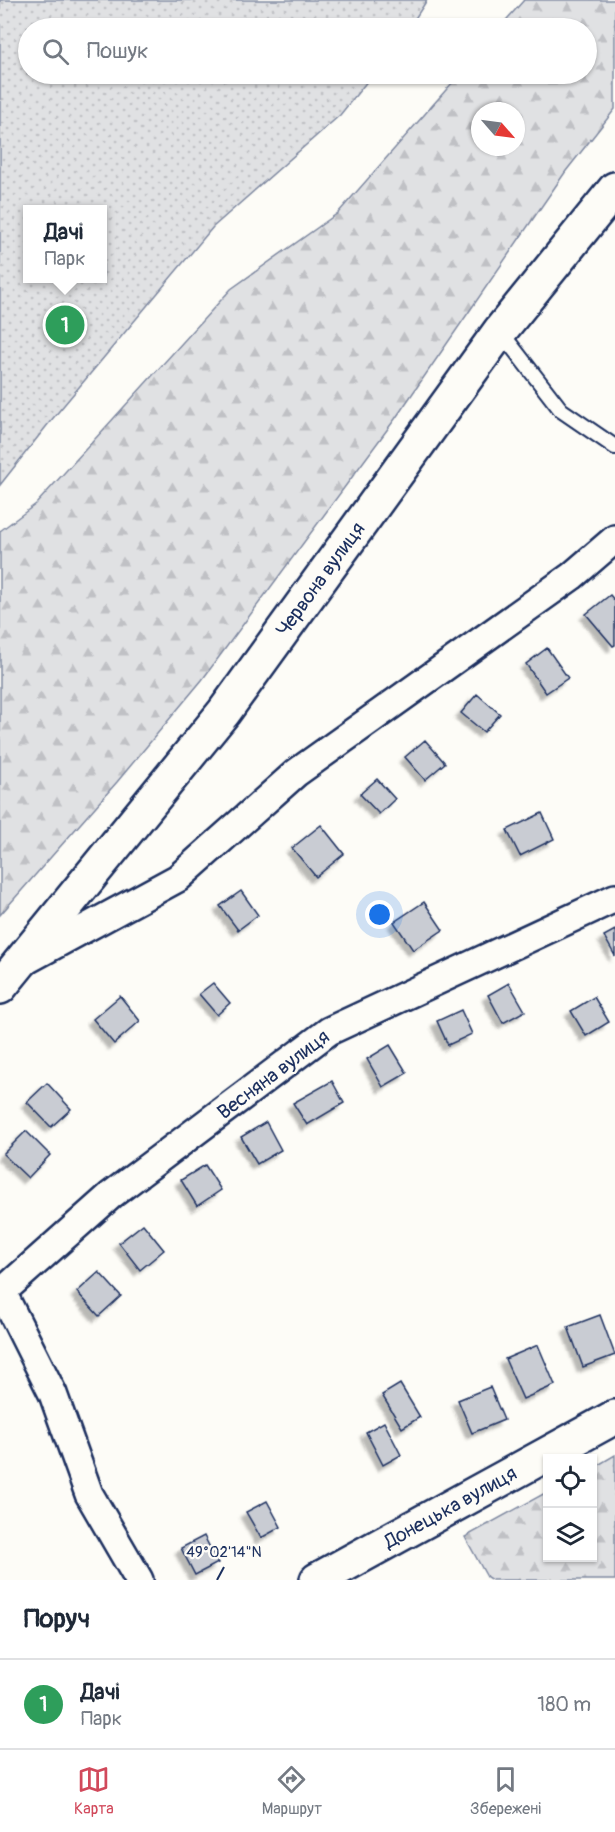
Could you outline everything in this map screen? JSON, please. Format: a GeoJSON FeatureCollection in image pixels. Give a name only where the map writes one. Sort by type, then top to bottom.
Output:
{"type":"FeatureCollection","features":[{"type":"Feature","properties":{"kind":"street","name":"Червона вулиця"},"geometry":{"type":"LineString","coordinates":[[9,976],[224,712],[500,331],[615,189]]}},
{"type":"Feature","properties":{"kind":"street","name":"Червона вулиця"},"geometry":{"type":"LineString","coordinates":[[9,976],[178,878],[296,773],[572,576],[615,539]]}},
{"type":"Feature","properties":{"kind":"street","name":"Весняна вулиця"},"geometry":{"type":"LineString","coordinates":[[1,1291],[111,1195],[329,1031],[615,898]]}},
{"type":"Feature","properties":{"kind":"street"},"geometry":{"type":"LineString","coordinates":[[1,1291],[53,1394],[89,1494],[139,1580]]}},
{"type":"Feature","properties":{"kind":"street","name":"Донецька вулиця"},"geometry":{"type":"LineString","coordinates":[[317,1580],[615,1417]]}},
{"type":"Feature","properties":{"kind":"lane"},"geometry":{"type":"LineString","coordinates":[[500,331],[561,410],[615,447]]}},
{"type":"Feature","properties":{"kind":"green space"},"geometry":{"type":"Polygon","coordinates":[[[0,0],[427,0],[415,18],[18,18],[18,84],[365,84],[340,115],[213,227],[0,485],[0,0]]]}},
{"type":"Feature","properties":{"kind":"green space"},"geometry":{"type":"Polygon","coordinates":[[[524,0],[615,0],[615,109],[566,171],[395,419],[202,680],[117,782],[0,915],[0,531],[36,504],[231,289],[338,213],[451,84],[597,84],[597,18],[508,18],[524,0]]]}},
{"type":"Feature","properties":{"kind":"green space"},"geometry":{"type":"Polygon","coordinates":[[[615,1455],[615,1580],[492,1580],[487,1577],[465,1537],[543,1494],[543,1562],[597,1562],[597,1466],[615,1455]]]}},
{"type":"Feature","properties":{"kind":"building"},"geometry":{"type":"Polygon","coordinates":[[[610,595],[615,601],[615,645],[613,646],[586,614],[610,595]]]}},
{"type":"Feature","properties":{"kind":"building"},"geometry":{"type":"Polygon","coordinates":[[[547,648],[568,678],[546,693],[526,664],[547,648]]]}},
{"type":"Feature","properties":{"kind":"building"},"geometry":{"type":"Polygon","coordinates":[[[477,694],[500,714],[484,732],[461,713],[477,694]]]}},
{"type":"Feature","properties":{"kind":"building"},"geometry":{"type":"Polygon","coordinates":[[[425,740],[445,763],[425,780],[405,757],[425,740]]]}},
{"type":"Feature","properties":{"kind":"building"},"geometry":{"type":"Polygon","coordinates":[[[377,779],[395,799],[379,814],[360,794],[377,779]]]}},
{"type":"Feature","properties":{"kind":"building"},"geometry":{"type":"Polygon","coordinates":[[[542,813],[554,839],[520,856],[507,830],[542,813]]]}},
{"type":"Feature","properties":{"kind":"building"},"geometry":{"type":"Polygon","coordinates":[[[321,825],[344,854],[316,877],[292,848],[321,825]]]}},
{"type":"Feature","properties":{"kind":"building"},"geometry":{"type":"Polygon","coordinates":[[[241,891],[258,915],[238,930],[220,906],[241,891]]]}},
{"type":"Feature","properties":{"kind":"building"},"geometry":{"type":"Polygon","coordinates":[[[424,902],[443,930],[413,950],[394,922],[424,902]]]}},
{"type":"Feature","properties":{"kind":"building"},"geometry":{"type":"Polygon","coordinates":[[[615,930],[615,956],[604,936],[615,930]]]}},
{"type":"Feature","properties":{"kind":"building"},"geometry":{"type":"Polygon","coordinates":[[[213,983],[230,1003],[217,1015],[199,994],[213,983]]]}},
{"type":"Feature","properties":{"kind":"building"},"geometry":{"type":"Polygon","coordinates":[[[509,983],[525,1011],[503,1023],[488,995],[509,983]]]}},
{"type":"Feature","properties":{"kind":"building"},"geometry":{"type":"Polygon","coordinates":[[[120,996],[140,1021],[114,1044],[93,1019],[120,996]]]}},
{"type":"Feature","properties":{"kind":"building"},"geometry":{"type":"Polygon","coordinates":[[[594,997],[609,1022],[586,1036],[571,1011],[594,997]]]}},
{"type":"Feature","properties":{"kind":"building"},"geometry":{"type":"Polygon","coordinates":[[[461,1010],[472,1034],[448,1045],[437,1021],[461,1010]]]}},
{"type":"Feature","properties":{"kind":"building"},"geometry":{"type":"Polygon","coordinates":[[[390,1045],[407,1073],[383,1087],[367,1059],[390,1045]]]}},
{"type":"Feature","properties":{"kind":"building"},"geometry":{"type":"Polygon","coordinates":[[[332,1081],[344,1103],[307,1125],[293,1103],[332,1081]]]}},
{"type":"Feature","properties":{"kind":"building"},"geometry":{"type":"Polygon","coordinates":[[[47,1083],[71,1109],[51,1127],[27,1102],[47,1083]]]}},
{"type":"Feature","properties":{"kind":"building"},"geometry":{"type":"Polygon","coordinates":[[[266,1122],[281,1150],[257,1164],[241,1137],[266,1122]]]}},
{"type":"Feature","properties":{"kind":"building"},"geometry":{"type":"Polygon","coordinates":[[[26,1131],[50,1155],[28,1178],[3,1154],[26,1131]]]}},
{"type":"Feature","properties":{"kind":"building"},"geometry":{"type":"Polygon","coordinates":[[[205,1165],[221,1190],[197,1206],[181,1180],[205,1165]]]}},
{"type":"Feature","properties":{"kind":"building"},"geometry":{"type":"Polygon","coordinates":[[[143,1224],[164,1250],[140,1270],[119,1243],[143,1224]]]}},
{"type":"Feature","properties":{"kind":"building"},"geometry":{"type":"Polygon","coordinates":[[[99,1272],[121,1296],[99,1316],[77,1292],[99,1272]]]}},
{"type":"Feature","properties":{"kind":"building"},"geometry":{"type":"Polygon","coordinates":[[[600,1315],[615,1355],[583,1367],[568,1327],[600,1315]]]}},
{"type":"Feature","properties":{"kind":"building"},"geometry":{"type":"Polygon","coordinates":[[[538,1345],[555,1385],[523,1399],[505,1359],[538,1345]]]}},
{"type":"Feature","properties":{"kind":"building"},"geometry":{"type":"Polygon","coordinates":[[[400,1384],[420,1417],[402,1428],[382,1395],[400,1384]]]}},
{"type":"Feature","properties":{"kind":"building"},"geometry":{"type":"Polygon","coordinates":[[[490,1387],[504,1420],[472,1433],[458,1400],[490,1387]]]}},
{"type":"Feature","properties":{"kind":"building"},"geometry":{"type":"Polygon","coordinates":[[[384,1422],[401,1455],[383,1465],[366,1432],[384,1422]]]}},
{"type":"Feature","properties":{"kind":"building"},"geometry":{"type":"Polygon","coordinates":[[[267,1501],[281,1527],[261,1538],[246,1512],[267,1501]]]}},
{"type":"Feature","properties":{"kind":"building"},"geometry":{"type":"Polygon","coordinates":[[[204,1536],[218,1563],[195,1575],[181,1548],[204,1536]]]}},
{"type":"Feature","properties":{"kind":"place","name":"Дачі"},"geometry":{"type":"Point","coordinates":[65,325]}}]}
